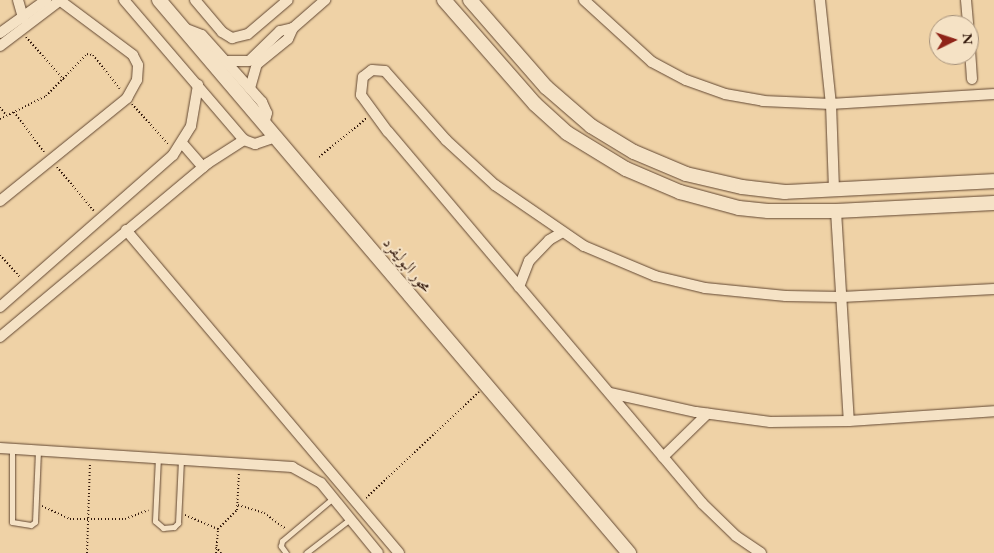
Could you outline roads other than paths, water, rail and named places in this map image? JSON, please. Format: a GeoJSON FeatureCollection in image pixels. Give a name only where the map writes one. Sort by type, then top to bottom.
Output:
{"type":"FeatureCollection","features":[{"type":"Feature","properties":{"kind":"street"},"geometry":{"type":"LineString","coordinates":[[18,0],[23,18]]}},
{"type":"Feature","properties":{"kind":"street"},"geometry":{"type":"LineString","coordinates":[[22,0],[42,3]]}},
{"type":"Feature","properties":{"kind":"street"},"geometry":{"type":"LineString","coordinates":[[124,0],[244,140],[255,144],[275,137]]}},
{"type":"Feature","properties":{"kind":"street","name":"محور البوليفرد"},"geometry":{"type":"LineString","coordinates":[[159,0],[629,553]]}},
{"type":"Feature","properties":{"kind":"street"},"geometry":{"type":"LineString","coordinates":[[195,0],[222,32],[232,38],[248,34],[288,0]]}},
{"type":"Feature","properties":{"kind":"street"},"geometry":{"type":"LineString","coordinates":[[225,61],[249,61],[274,44],[288,39],[293,28],[325,0]]}},
{"type":"Feature","properties":{"kind":"street"},"geometry":{"type":"LineString","coordinates":[[444,0],[535,104],[568,133],[626,170],[680,192],[739,208],[836,211],[994,203]]}},
{"type":"Feature","properties":{"kind":"street"},"geometry":{"type":"LineString","coordinates":[[470,0],[546,87],[591,126],[634,152],[686,174],[742,188],[785,192],[994,181]]}},
{"type":"Feature","properties":{"kind":"street"},"geometry":{"type":"LineString","coordinates":[[584,0],[652,62],[686,80],[725,94],[763,101],[831,104],[994,94]]}},
{"type":"Feature","properties":{"kind":"street"},"geometry":{"type":"LineString","coordinates":[[820,0],[831,104],[834,190]]}},
{"type":"Feature","properties":{"kind":"street"},"geometry":{"type":"LineString","coordinates":[[966,0],[967,15]]}},
{"type":"Feature","properties":{"kind":"street"},"geometry":{"type":"LineString","coordinates":[[0,45],[22,32],[64,1],[76,14],[123,46],[136,61],[137,80],[126,98],[49,158],[0,201]]}},
{"type":"Feature","properties":{"kind":"street"},"geometry":{"type":"LineString","coordinates":[[0,33],[42,3]]}},
{"type":"Feature","properties":{"kind":"street"},"geometry":{"type":"LineString","coordinates":[[181,27],[202,35],[250,88],[266,109],[264,124]]}},
{"type":"Feature","properties":{"kind":"street"},"geometry":{"type":"LineString","coordinates":[[250,88],[257,64],[274,44]]}},
{"type":"Feature","properties":{"kind":"street"},"geometry":{"type":"LineString","coordinates":[[971,65],[972,79]]}},
{"type":"Feature","properties":{"kind":"street"},"geometry":{"type":"LineString","coordinates":[[761,553],[736,536],[702,503],[373,113],[361,95],[360,84],[366,74],[379,69],[392,77],[446,140],[474,167],[562,233],[631,267],[680,283],[758,294],[842,297],[994,289]]}},
{"type":"Feature","properties":{"kind":"street"},"geometry":{"type":"LineString","coordinates":[[0,307],[175,152],[182,143],[194,116],[198,85]]}},
{"type":"Feature","properties":{"kind":"street"},"geometry":{"type":"LineString","coordinates":[[0,337],[203,167],[244,140]]}},
{"type":"Feature","properties":{"kind":"street"},"geometry":{"type":"LineString","coordinates":[[182,143],[203,167]]}},
{"type":"Feature","properties":{"kind":"street"},"geometry":{"type":"LineString","coordinates":[[909,186],[911,208]]}},
{"type":"Feature","properties":{"kind":"street"},"geometry":{"type":"LineString","coordinates":[[836,211],[849,421]]}},
{"type":"Feature","properties":{"kind":"street"},"geometry":{"type":"LineString","coordinates":[[126,230],[399,553]]}},
{"type":"Feature","properties":{"kind":"street"},"geometry":{"type":"LineString","coordinates":[[519,287],[534,255],[562,233]]}},
{"type":"Feature","properties":{"kind":"street"},"geometry":{"type":"LineString","coordinates":[[610,393],[707,414],[770,422],[849,421],[994,411]]}},
{"type":"Feature","properties":{"kind":"street"},"geometry":{"type":"LineString","coordinates":[[663,457],[707,414]]}},
{"type":"Feature","properties":{"kind":"street"},"geometry":{"type":"LineString","coordinates":[[0,448],[275,464],[300,470],[321,483],[378,553]]}},
{"type":"Feature","properties":{"kind":"lane"},"geometry":{"type":"LineString","coordinates":[[12,448],[12,522],[34,524],[38,450]]}},
{"type":"Feature","properties":{"kind":"lane"},"geometry":{"type":"LineString","coordinates":[[158,457],[156,524],[163,528],[176,526],[179,512],[181,458]]}},
{"type":"Feature","properties":{"kind":"lane"},"geometry":{"type":"LineString","coordinates":[[286,553],[281,543],[333,498]]}},
{"type":"Feature","properties":{"kind":"lane"},"geometry":{"type":"LineString","coordinates":[[306,553],[350,519]]}}]}
